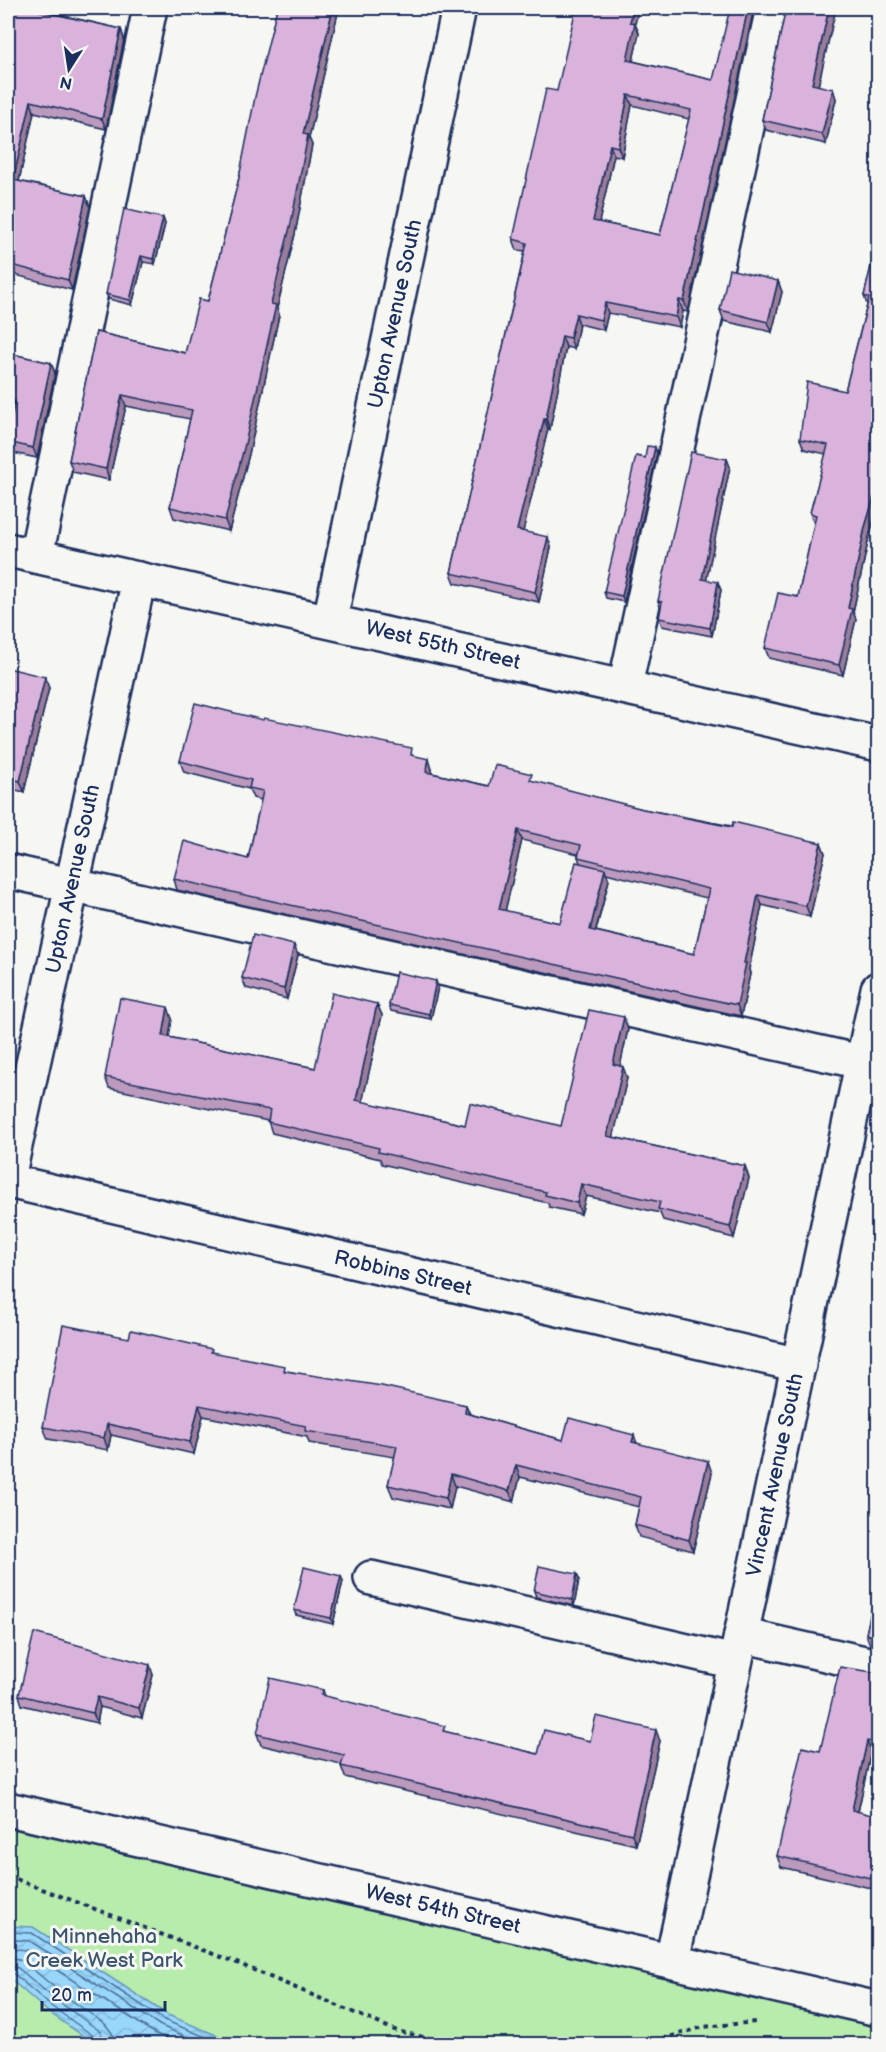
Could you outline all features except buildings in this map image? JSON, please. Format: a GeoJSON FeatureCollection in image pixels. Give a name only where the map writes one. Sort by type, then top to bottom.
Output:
{"type":"FeatureCollection","features":[{"type":"Feature","properties":{"kind":"street"},"geometry":{"type":"LineString","coordinates":[[22,553],[150,8]]}},
{"type":"Feature","properties":{"kind":"street","name":"Upton Avenue South"},"geometry":{"type":"LineString","coordinates":[[330,620],[459,8]]}},
{"type":"Feature","properties":{"kind":"street"},"geometry":{"type":"LineString","coordinates":[[625,686],[773,8]]}},
{"type":"Feature","properties":{"kind":"street","name":"West 55th Street"},"geometry":{"type":"LineString","coordinates":[[22,553],[879,744]]}},
{"type":"Feature","properties":{"kind":"street","name":"Upton Avenue South"},"geometry":{"type":"LineString","coordinates":[[8,1179],[139,579]]}},
{"type":"Feature","properties":{"kind":"street"},"geometry":{"type":"LineString","coordinates":[[8,871],[861,1062]]}},
{"type":"Feature","properties":{"kind":"street","name":"Vincent Avenue South"},"geometry":{"type":"LineString","coordinates":[[672,1961],[861,1062],[879,989]]}},
{"type":"Feature","properties":{"kind":"street","name":"Robbins Street"},"geometry":{"type":"LineString","coordinates":[[8,1179],[799,1365]]}},
{"type":"Feature","properties":{"kind":"street"},"geometry":{"type":"LineString","coordinates":[[371,1578],[738,1648],[879,1666]]}},
{"type":"Feature","properties":{"kind":"street","name":"West 54th Street"},"geometry":{"type":"LineString","coordinates":[[8,1809],[879,2009]]}},
{"type":"Feature","properties":{"kind":"path"},"geometry":{"type":"LineString","coordinates":[[8,1876],[237,1964],[397,2031],[455,2044]]}},
{"type":"Feature","properties":{"kind":"path"},"geometry":{"type":"LineString","coordinates":[[645,2044],[703,2027],[761,2022]]}},
{"type":"Feature","properties":{"kind":"green space","name":"Minnehaha Creek West Park"},"geometry":{"type":"Polygon","coordinates":[[[8,1828],[878,2026],[878,2044],[8,2044],[8,1828]]]}},
{"type":"Feature","properties":{"kind":"water"},"geometry":{"type":"Polygon","coordinates":[[[8,1926],[33,1927],[168,2015],[238,2044],[95,2044],[47,2011],[8,1977],[8,1926]]]}}]}
